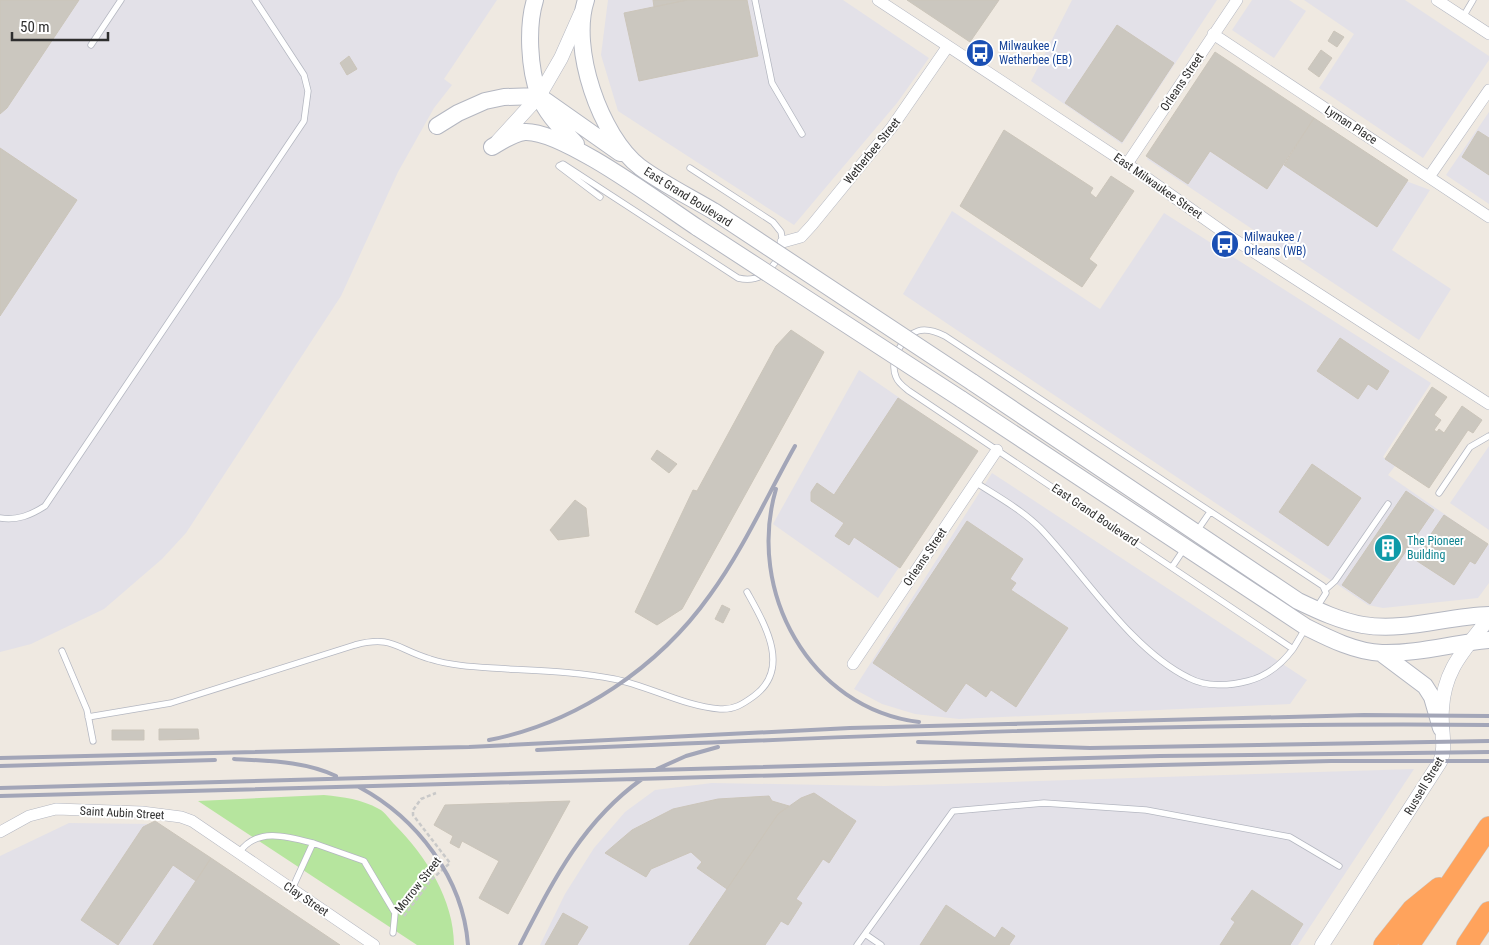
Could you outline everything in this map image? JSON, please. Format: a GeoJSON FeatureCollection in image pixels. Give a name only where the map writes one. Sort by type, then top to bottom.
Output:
{"type":"FeatureCollection","features":[{"type":"Feature","properties":{"kind":"highway"},"geometry":{"type":"LineString","coordinates":[[1409,945],[1489,827]]}},
{"type":"Feature","properties":{"kind":"highway"},"geometry":{"type":"LineString","coordinates":[[1384,945],[1412,910],[1456,874]]}},
{"type":"Feature","properties":{"kind":"highway"},"geometry":{"type":"LineString","coordinates":[[1468,945],[1489,912]]}},
{"type":"Feature","properties":{"kind":"main road"},"geometry":{"type":"LineString","coordinates":[[535,0],[531,21],[531,50],[539,96],[564,132],[601,164]]}},
{"type":"Feature","properties":{"kind":"main road","name":"East Grand Boulevard"},"geometry":{"type":"LineString","coordinates":[[584,6],[583,48],[589,80],[609,129],[639,166],[715,212],[1197,531],[1298,601],[1335,618],[1363,625],[1385,627],[1489,616]]}},
{"type":"Feature","properties":{"kind":"main road"},"geometry":{"type":"LineString","coordinates":[[437,126],[458,113],[485,101],[504,97],[539,96],[639,166]]}},
{"type":"Feature","properties":{"kind":"main road"},"geometry":{"type":"LineString","coordinates":[[492,147],[513,135],[538,133],[552,136],[601,164]]}},
{"type":"Feature","properties":{"kind":"main road","name":"East Grand Boulevard"},"geometry":{"type":"LineString","coordinates":[[601,164],[1306,627],[1349,646],[1381,653],[1489,640]]}},
{"type":"Feature","properties":{"kind":"main road"},"geometry":{"type":"LineString","coordinates":[[1185,547],[1197,531]]}},
{"type":"Feature","properties":{"kind":"main road"},"geometry":{"type":"LineString","coordinates":[[1306,627],[1316,609]]}},
{"type":"Feature","properties":{"kind":"main road"},"geometry":{"type":"LineString","coordinates":[[1381,653],[1425,686],[1432,697],[1441,728]]}},
{"type":"Feature","properties":{"kind":"street","name":"East Milwaukee Street"},"geometry":{"type":"LineString","coordinates":[[878,0],[1127,164],[1229,236],[1489,404]]}},
{"type":"Feature","properties":{"kind":"street","name":"Orleans Street"},"geometry":{"type":"LineString","coordinates":[[1127,164],[1237,0]]}},
{"type":"Feature","properties":{"kind":"street"},"geometry":{"type":"LineString","coordinates":[[1437,0],[1489,34]]}},
{"type":"Feature","properties":{"kind":"street"},"geometry":{"type":"LineString","coordinates":[[492,147],[539,96],[561,58],[584,6]]}},
{"type":"Feature","properties":{"kind":"street","name":"Lyman Place"},"geometry":{"type":"LineString","coordinates":[[1213,34],[1489,217]]}},
{"type":"Feature","properties":{"kind":"street","name":"Wetherbee Street"},"geometry":{"type":"LineString","coordinates":[[783,242],[801,237],[812,225],[892,127],[948,46]]}},
{"type":"Feature","properties":{"kind":"street"},"geometry":{"type":"LineString","coordinates":[[1429,177],[1489,90]]}},
{"type":"Feature","properties":{"kind":"street","name":"Orleans Street"},"geometry":{"type":"LineString","coordinates":[[853,664],[997,450]]}},
{"type":"Feature","properties":{"kind":"street","name":"Russell Street"},"geometry":{"type":"LineString","coordinates":[[1322,945],[1436,770],[1443,755],[1441,728],[1444,688],[1448,675],[1452,665],[1489,616]]}},
{"type":"Feature","properties":{"kind":"street","name":"Saint Aubin Street"},"geometry":{"type":"LineString","coordinates":[[0,832],[29,816],[56,809],[142,812],[182,817],[192,821],[239,853]]}},
{"type":"Feature","properties":{"kind":"street","name":"Clay Street"},"geometry":{"type":"LineString","coordinates":[[239,853],[374,945]]}},
{"type":"Feature","properties":{"kind":"lane"},"geometry":{"type":"LineString","coordinates":[[91,46],[121,0]]}},
{"type":"Feature","properties":{"kind":"lane"},"geometry":{"type":"LineString","coordinates":[[0,518],[9,520],[29,516],[45,506],[304,121],[308,91],[304,75],[255,0]]}},
{"type":"Feature","properties":{"kind":"lane"},"geometry":{"type":"LineString","coordinates":[[755,0],[772,83],[802,134]]}},
{"type":"Feature","properties":{"kind":"lane"},"geometry":{"type":"LineString","coordinates":[[1463,17],[1474,0]]}},
{"type":"Feature","properties":{"kind":"lane"},"geometry":{"type":"LineString","coordinates":[[600,197],[559,166],[562,164],[738,278],[750,280],[763,275],[779,257],[783,242]]}},
{"type":"Feature","properties":{"kind":"lane","name":"East Grand Boulevard"},"geometry":{"type":"LineString","coordinates":[[690,168],[772,222],[780,232],[783,242]]}},
{"type":"Feature","properties":{"kind":"lane","name":"East Grand Boulevard"},"geometry":{"type":"LineString","coordinates":[[1292,649],[909,391],[897,380],[894,370],[894,360],[900,348],[913,334],[928,330],[945,336],[1326,589]]}},
{"type":"Feature","properties":{"kind":"lane"},"geometry":{"type":"LineString","coordinates":[[1439,493],[1470,447],[1489,436]]}},
{"type":"Feature","properties":{"kind":"lane"},"geometry":{"type":"LineString","coordinates":[[975,482],[1039,527],[1117,618],[1164,663],[1190,679],[1212,684],[1234,685],[1261,678],[1284,661],[1306,627]]}},
{"type":"Feature","properties":{"kind":"lane"},"geometry":{"type":"LineString","coordinates":[[1316,609],[1326,593],[1326,589],[1336,580],[1388,504]]}},
{"type":"Feature","properties":{"kind":"lane"},"geometry":{"type":"LineString","coordinates":[[1197,531],[1210,512]]}},
{"type":"Feature","properties":{"kind":"lane"},"geometry":{"type":"LineString","coordinates":[[1172,567],[1185,547]]}},
{"type":"Feature","properties":{"kind":"lane"},"geometry":{"type":"LineString","coordinates":[[88,717],[171,703],[355,645],[380,640],[399,645],[441,662],[474,667],[575,673],[612,678],[717,709],[736,708],[765,687],[771,676],[774,664],[773,650],[762,619],[747,592]]}},
{"type":"Feature","properties":{"kind":"lane"},"geometry":{"type":"LineString","coordinates":[[62,651],[88,717],[93,741]]}},
{"type":"Feature","properties":{"kind":"lane"},"geometry":{"type":"LineString","coordinates":[[858,945],[953,811],[1044,803],[1146,810],[1290,837],[1339,866]]}},
{"type":"Feature","properties":{"kind":"lane"},"geometry":{"type":"LineString","coordinates":[[239,853],[244,844],[259,836],[293,838],[364,861],[395,913],[393,933]]}},
{"type":"Feature","properties":{"kind":"lane"},"geometry":{"type":"LineString","coordinates":[[291,890],[313,843]]}},
{"type":"Feature","properties":{"kind":"lane"},"geometry":{"type":"LineString","coordinates":[[865,934],[881,945]]}},
{"type":"Feature","properties":{"kind":"path","name":"Morrow Street"},"geometry":{"type":"LineString","coordinates":[[393,933],[430,880],[450,863],[413,815],[413,810],[421,799],[436,794]]}},
{"type":"Feature","properties":{"kind":"shaded area"},"geometry":{"type":"Polygon","coordinates":[[[0,0],[497,0],[444,79],[452,85],[434,108],[398,172],[341,296],[186,533],[162,559],[104,609],[31,644],[0,652],[0,0]]]}},
{"type":"Feature","properties":{"kind":"shaded area"},"geometry":{"type":"Polygon","coordinates":[[[608,0],[843,0],[929,58],[897,103],[794,225],[618,111],[601,55],[608,0]]]}},
{"type":"Feature","properties":{"kind":"shaded area"},"geometry":{"type":"Polygon","coordinates":[[[1072,0],[1217,0],[1122,144],[1031,81],[1072,0]]]}},
{"type":"Feature","properties":{"kind":"shaded area"},"geometry":{"type":"Polygon","coordinates":[[[1252,0],[1289,0],[1306,11],[1274,58],[1232,30],[1252,0]]]}},
{"type":"Feature","properties":{"kind":"shaded area"},"geometry":{"type":"Polygon","coordinates":[[[1304,0],[1405,0],[1489,56],[1489,60],[1423,158],[1319,88],[1354,34],[1304,0]]]}},
{"type":"Feature","properties":{"kind":"shaded area"},"geometry":{"type":"Polygon","coordinates":[[[1216,53],[1406,181],[1430,190],[1392,250],[1451,289],[1419,340],[1147,159],[1216,53]]]}},
{"type":"Feature","properties":{"kind":"shaded area"},"geometry":{"type":"Polygon","coordinates":[[[1489,112],[1489,204],[1446,175],[1489,112]]]}},
{"type":"Feature","properties":{"kind":"shaded area"},"geometry":{"type":"Polygon","coordinates":[[[952,211],[1100,309],[1164,213],[1431,383],[1383,457],[1395,466],[1388,475],[1489,545],[1489,583],[1478,598],[1383,608],[1368,605],[903,294],[952,211]]]}},
{"type":"Feature","properties":{"kind":"shaded area"},"geometry":{"type":"Polygon","coordinates":[[[859,370],[978,452],[878,598],[773,524],[859,370]]]}},
{"type":"Feature","properties":{"kind":"shaded area"},"geometry":{"type":"Polygon","coordinates":[[[1489,446],[1489,530],[1450,503],[1489,446]]]}},
{"type":"Feature","properties":{"kind":"shaded area"},"geometry":{"type":"Polygon","coordinates":[[[992,473],[1307,680],[1290,704],[959,719],[915,714],[882,704],[854,689],[992,473]]]}},
{"type":"Feature","properties":{"kind":"shaded area"},"geometry":{"type":"Polygon","coordinates":[[[1414,769],[1298,945],[540,945],[565,894],[594,848],[625,812],[655,790],[712,783],[884,786],[1414,769]]]}},
{"type":"Feature","properties":{"kind":"shaded area"},"geometry":{"type":"Polygon","coordinates":[[[69,823],[153,824],[336,945],[0,945],[0,856],[69,823]]]}},
{"type":"Feature","properties":{"kind":"green space"},"geometry":{"type":"Polygon","coordinates":[[[324,795],[359,801],[379,809],[406,837],[427,865],[444,895],[453,928],[454,945],[417,945],[198,801],[324,795]]]}},
{"type":"Feature","properties":{"kind":"building"},"geometry":{"type":"Polygon","coordinates":[[[0,0],[79,0],[7,108],[0,114],[0,0]]]}},
{"type":"Feature","properties":{"kind":"building"},"geometry":{"type":"Polygon","coordinates":[[[653,0],[687,0],[654,7],[653,0]]]}},
{"type":"Feature","properties":{"kind":"building"},"geometry":{"type":"Polygon","coordinates":[[[687,0],[747,0],[758,56],[639,81],[624,13],[687,0]]]}},
{"type":"Feature","properties":{"kind":"building"},"geometry":{"type":"Polygon","coordinates":[[[907,0],[999,0],[970,42],[907,0]]]}},
{"type":"Feature","properties":{"kind":"building"},"geometry":{"type":"Polygon","coordinates":[[[1117,25],[1174,63],[1122,142],[1065,103],[1117,25]]]}},
{"type":"Feature","properties":{"kind":"building"},"geometry":{"type":"Polygon","coordinates":[[[1334,31],[1344,37],[1337,47],[1328,41],[1334,31]]]}},
{"type":"Feature","properties":{"kind":"building"},"geometry":{"type":"Polygon","coordinates":[[[1321,50],[1332,58],[1319,77],[1308,69],[1321,50]]]}},
{"type":"Feature","properties":{"kind":"building"},"geometry":{"type":"Polygon","coordinates":[[[1215,52],[1314,118],[1267,189],[1210,151],[1188,184],[1146,156],[1215,52]]]}},
{"type":"Feature","properties":{"kind":"building"},"geometry":{"type":"Polygon","coordinates":[[[349,56],[357,69],[347,75],[340,63],[349,56]]]}},
{"type":"Feature","properties":{"kind":"building"},"geometry":{"type":"Polygon","coordinates":[[[1314,118],[1408,180],[1377,227],[1284,165],[1314,118]]]}},
{"type":"Feature","properties":{"kind":"building"},"geometry":{"type":"Polygon","coordinates":[[[1004,130],[1093,188],[1090,193],[1096,198],[1111,176],[1134,191],[1089,259],[1097,265],[1082,287],[960,206],[1004,130]]]}},
{"type":"Feature","properties":{"kind":"building"},"geometry":{"type":"Polygon","coordinates":[[[1478,131],[1489,138],[1489,175],[1462,157],[1478,131]]]}},
{"type":"Feature","properties":{"kind":"building"},"geometry":{"type":"Polygon","coordinates":[[[0,148],[77,200],[0,316],[0,148]]]}},
{"type":"Feature","properties":{"kind":"building"},"geometry":{"type":"Polygon","coordinates":[[[791,330],[824,352],[682,609],[657,625],[635,612],[693,490],[697,491],[776,346],[791,330]]]}},
{"type":"Feature","properties":{"kind":"building"},"geometry":{"type":"Polygon","coordinates":[[[1340,338],[1389,371],[1377,390],[1368,384],[1358,399],[1317,371],[1340,338]]]}},
{"type":"Feature","properties":{"kind":"building"},"geometry":{"type":"Polygon","coordinates":[[[1432,387],[1447,397],[1434,415],[1441,420],[1434,430],[1437,432],[1439,429],[1444,433],[1462,406],[1482,420],[1473,433],[1468,430],[1429,488],[1385,459],[1432,387]]]}},
{"type":"Feature","properties":{"kind":"building"},"geometry":{"type":"Polygon","coordinates":[[[898,398],[978,451],[900,568],[854,537],[849,545],[835,536],[844,523],[811,501],[811,492],[817,483],[834,495],[898,398]]]}},
{"type":"Feature","properties":{"kind":"building"},"geometry":{"type":"Polygon","coordinates":[[[657,450],[677,464],[669,473],[651,459],[657,450]]]}},
{"type":"Feature","properties":{"kind":"building"},"geometry":{"type":"Polygon","coordinates":[[[1312,464],[1361,498],[1328,546],[1279,512],[1312,464]]]}},
{"type":"Feature","properties":{"kind":"building","name":"The Pioneer Building"},"geometry":{"type":"Polygon","coordinates":[[[1406,491],[1434,510],[1370,604],[1342,585],[1406,491]]]}},
{"type":"Feature","properties":{"kind":"building"},"geometry":{"type":"Polygon","coordinates":[[[575,500],[586,508],[589,536],[558,540],[550,530],[575,500]]]}},
{"type":"Feature","properties":{"kind":"building"},"geometry":{"type":"Polygon","coordinates":[[[1444,515],[1488,544],[1475,564],[1470,561],[1454,585],[1414,559],[1444,515]]]}},
{"type":"Feature","properties":{"kind":"building"},"geometry":{"type":"Polygon","coordinates":[[[967,521],[1023,559],[1010,579],[1016,583],[1011,590],[1068,628],[1016,707],[991,690],[986,697],[966,683],[946,712],[873,663],[967,521]]]}},
{"type":"Feature","properties":{"kind":"building"},"geometry":{"type":"Polygon","coordinates":[[[722,605],[730,609],[723,623],[715,619],[722,605]]]}},
{"type":"Feature","properties":{"kind":"building"},"geometry":{"type":"Polygon","coordinates":[[[159,729],[198,729],[199,739],[159,740],[159,729]]]}},
{"type":"Feature","properties":{"kind":"building"},"geometry":{"type":"Polygon","coordinates":[[[112,730],[144,730],[144,740],[112,740],[112,730]]]}},
{"type":"Feature","properties":{"kind":"building"},"geometry":{"type":"Polygon","coordinates":[[[814,793],[856,821],[829,863],[823,859],[796,899],[802,903],[788,925],[781,921],[765,945],[689,945],[778,814],[801,798],[814,793]]]}},
{"type":"Feature","properties":{"kind":"building"},"geometry":{"type":"Polygon","coordinates":[[[769,796],[772,801],[789,806],[778,814],[727,889],[697,868],[702,862],[691,852],[651,869],[646,877],[605,853],[632,830],[673,809],[718,799],[769,796]]]}},
{"type":"Feature","properties":{"kind":"building"},"geometry":{"type":"Polygon","coordinates":[[[570,801],[508,914],[479,898],[499,861],[462,841],[459,848],[450,843],[453,836],[434,825],[445,805],[570,801]]]}},
{"type":"Feature","properties":{"kind":"building"},"geometry":{"type":"Polygon","coordinates":[[[155,821],[211,858],[196,881],[173,865],[118,945],[81,920],[143,827],[155,821]]]}},
{"type":"Feature","properties":{"kind":"building"},"geometry":{"type":"Polygon","coordinates":[[[211,858],[340,945],[153,945],[211,858]]]}},
{"type":"Feature","properties":{"kind":"building"},"geometry":{"type":"Polygon","coordinates":[[[1252,890],[1303,924],[1290,945],[1220,945],[1235,922],[1231,919],[1252,890]]]}},
{"type":"Feature","properties":{"kind":"building"},"geometry":{"type":"Polygon","coordinates":[[[946,905],[995,938],[1002,927],[1015,936],[1009,945],[920,945],[946,905]]]}},
{"type":"Feature","properties":{"kind":"building"},"geometry":{"type":"Polygon","coordinates":[[[563,913],[588,927],[577,945],[545,945],[563,913]]]}},
{"type":"Feature","properties":{"kind":"railway"},"geometry":{"type":"LineString","coordinates":[[489,740],[522,732],[584,706],[641,668],[666,646],[689,621],[722,578],[795,446]]}},
{"type":"Feature","properties":{"kind":"railway"},"geometry":{"type":"LineString","coordinates":[[776,489],[769,528],[770,566],[779,604],[795,638],[818,669],[846,694],[880,712],[919,722]]}},
{"type":"Feature","properties":{"kind":"railway"},"geometry":{"type":"LineString","coordinates":[[0,758],[469,747],[850,728],[1364,715],[1489,716]]}},
{"type":"Feature","properties":{"kind":"railway"},"geometry":{"type":"LineString","coordinates":[[537,750],[1013,731],[1251,726],[1489,725]]}},
{"type":"Feature","properties":{"kind":"railway"},"geometry":{"type":"LineString","coordinates":[[918,742],[1090,748],[1489,741]]}},
{"type":"Feature","properties":{"kind":"railway"},"geometry":{"type":"LineString","coordinates":[[657,769],[686,756],[718,747]]}},
{"type":"Feature","properties":{"kind":"railway"},"geometry":{"type":"LineString","coordinates":[[0,788],[1160,756],[1489,752]]}},
{"type":"Feature","properties":{"kind":"railway"},"geometry":{"type":"LineString","coordinates":[[234,759],[273,761],[312,767],[336,776]]}},
{"type":"Feature","properties":{"kind":"railway"},"geometry":{"type":"LineString","coordinates":[[0,766],[215,760]]}},
{"type":"Feature","properties":{"kind":"railway"},"geometry":{"type":"LineString","coordinates":[[0,796],[1160,765],[1331,761],[1489,761]]}},
{"type":"Feature","properties":{"kind":"railway"},"geometry":{"type":"LineString","coordinates":[[520,945],[571,854],[602,814],[642,779]]}},
{"type":"Feature","properties":{"kind":"railway"},"geometry":{"type":"LineString","coordinates":[[359,787],[400,815],[433,852],[447,874],[457,896],[464,920],[468,945]]}},
{"type":"Feature","properties":{"kind":"place","name":"Milwaukee / Wetherbee (EB)"},"geometry":{"type":"Point","coordinates":[980,53]}},
{"type":"Feature","properties":{"kind":"place","name":"Milwaukee / Orleans (WB)"},"geometry":{"type":"Point","coordinates":[1225,244]}},
{"type":"Feature","properties":{"kind":"place","name":"The Pioneer Building"},"geometry":{"type":"Point","coordinates":[1388,548]}}]}
